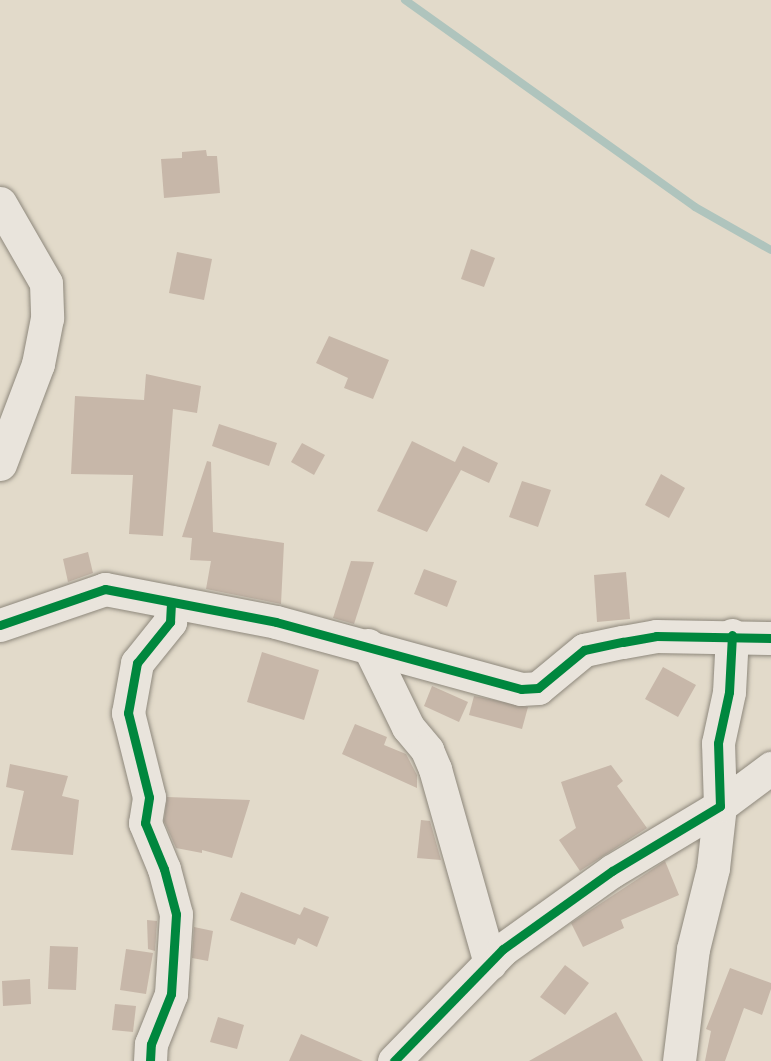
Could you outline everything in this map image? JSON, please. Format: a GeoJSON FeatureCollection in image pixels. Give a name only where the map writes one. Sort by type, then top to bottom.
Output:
{"type":"FeatureCollection","features":[{"type":"Feature","properties":{"kind":"street"},"geometry":{"type":"LineString","coordinates":[[0,203],[46,283],[47,318],[38,364],[0,464]]}},
{"type":"Feature","properties":{"kind":"street"},"geometry":{"type":"LineString","coordinates":[[0,625],[105,589],[368,645],[468,677],[521,689],[538,688],[584,650],[656,636],[732,635],[771,638]]}},
{"type":"Feature","properties":{"kind":"street"},"geometry":{"type":"LineString","coordinates":[[150,1061],[151,1044],[171,994],[176,914],[164,869],[145,823],[149,798],[129,713],[137,663],[170,622],[171,602]]}},
{"type":"Feature","properties":{"kind":"street"},"geometry":{"type":"LineString","coordinates":[[679,1061],[693,949],[713,868],[720,806],[718,742],[729,692],[732,635]]}},
{"type":"Feature","properties":{"kind":"street"},"geometry":{"type":"LineString","coordinates":[[368,645],[408,727],[427,750],[435,769],[490,963]]}},
{"type":"Feature","properties":{"kind":"street"},"geometry":{"type":"LineString","coordinates":[[394,1061],[503,949],[593,884],[720,806],[771,768]]}},
{"type":"Feature","properties":{"kind":"building"},"geometry":{"type":"Polygon","coordinates":[[[206,150],[207,156],[217,156],[220,193],[164,198],[161,159],[182,158],[182,152],[206,150]]]}},
{"type":"Feature","properties":{"kind":"building"},"geometry":{"type":"Polygon","coordinates":[[[471,249],[495,258],[484,287],[461,279],[471,249]]]}},
{"type":"Feature","properties":{"kind":"building"},"geometry":{"type":"Polygon","coordinates":[[[177,252],[212,259],[204,300],[169,293],[177,252]]]}},
{"type":"Feature","properties":{"kind":"building"},"geometry":{"type":"Polygon","coordinates":[[[329,336],[389,360],[373,399],[344,388],[348,378],[316,363],[329,336]]]}},
{"type":"Feature","properties":{"kind":"building"},"geometry":{"type":"Polygon","coordinates":[[[146,374],[201,386],[197,413],[173,409],[163,536],[129,534],[133,475],[71,474],[75,396],[144,400],[146,374]]]}},
{"type":"Feature","properties":{"kind":"building"},"geometry":{"type":"Polygon","coordinates":[[[219,424],[277,443],[269,466],[212,446],[219,424]]]}},
{"type":"Feature","properties":{"kind":"building"},"geometry":{"type":"Polygon","coordinates":[[[412,441],[455,462],[463,446],[498,463],[489,483],[461,470],[427,532],[377,511],[412,441]]]}},
{"type":"Feature","properties":{"kind":"building"},"geometry":{"type":"Polygon","coordinates":[[[302,443],[325,455],[314,475],[291,462],[302,443]]]}},
{"type":"Feature","properties":{"kind":"building"},"geometry":{"type":"Polygon","coordinates":[[[207,461],[211,462],[213,532],[284,543],[281,604],[206,589],[211,561],[190,560],[192,538],[182,537],[207,461]]]}},
{"type":"Feature","properties":{"kind":"building"},"geometry":{"type":"Polygon","coordinates":[[[661,474],[685,488],[669,518],[645,505],[661,474]]]}},
{"type":"Feature","properties":{"kind":"building"},"geometry":{"type":"Polygon","coordinates":[[[522,481],[551,490],[538,527],[509,517],[522,481]]]}},
{"type":"Feature","properties":{"kind":"building"},"geometry":{"type":"Polygon","coordinates":[[[88,552],[93,573],[68,582],[63,559],[88,552]]]}},
{"type":"Feature","properties":{"kind":"building"},"geometry":{"type":"Polygon","coordinates":[[[351,561],[374,562],[354,624],[333,618],[351,561]]]}},
{"type":"Feature","properties":{"kind":"building"},"geometry":{"type":"Polygon","coordinates":[[[424,569],[457,581],[447,607],[414,594],[424,569]]]}},
{"type":"Feature","properties":{"kind":"building"},"geometry":{"type":"Polygon","coordinates":[[[626,572],[630,619],[597,622],[594,575],[626,572]]]}},
{"type":"Feature","properties":{"kind":"building"},"geometry":{"type":"Polygon","coordinates":[[[262,652],[319,670],[304,720],[247,702],[262,652]]]}},
{"type":"Feature","properties":{"kind":"building"},"geometry":{"type":"Polygon","coordinates":[[[663,667],[696,685],[678,717],[645,699],[663,667]]]}},
{"type":"Feature","properties":{"kind":"building"},"geometry":{"type":"Polygon","coordinates":[[[432,686],[468,702],[459,722],[424,706],[432,686]]]}},
{"type":"Feature","properties":{"kind":"building"},"geometry":{"type":"Polygon","coordinates":[[[474,696],[528,707],[522,729],[469,715],[474,696]]]}},
{"type":"Feature","properties":{"kind":"building"},"geometry":{"type":"Polygon","coordinates":[[[355,724],[387,737],[384,745],[406,754],[417,775],[417,788],[342,754],[355,724]]]}},
{"type":"Feature","properties":{"kind":"building"},"geometry":{"type":"Polygon","coordinates":[[[10,764],[68,776],[62,796],[79,800],[73,855],[11,850],[24,791],[6,787],[10,764]]]}},
{"type":"Feature","properties":{"kind":"building"},"geometry":{"type":"Polygon","coordinates":[[[611,765],[623,781],[617,786],[647,828],[580,871],[559,840],[576,828],[561,782],[611,765]]]}},
{"type":"Feature","properties":{"kind":"building"},"geometry":{"type":"Polygon","coordinates":[[[167,797],[250,800],[232,858],[202,850],[202,853],[176,848],[164,821],[167,797]]]}},
{"type":"Feature","properties":{"kind":"building"},"geometry":{"type":"Polygon","coordinates":[[[421,820],[430,821],[441,860],[417,858],[421,820]]]}},
{"type":"Feature","properties":{"kind":"building"},"geometry":{"type":"Polygon","coordinates":[[[665,861],[679,895],[621,920],[624,928],[583,947],[571,923],[665,861]]]}},
{"type":"Feature","properties":{"kind":"building"},"geometry":{"type":"Polygon","coordinates":[[[241,892],[300,915],[304,907],[329,917],[317,947],[298,938],[295,945],[230,920],[241,892]]]}},
{"type":"Feature","properties":{"kind":"building"},"geometry":{"type":"Polygon","coordinates":[[[147,920],[157,921],[155,951],[148,949],[147,920]]]}},
{"type":"Feature","properties":{"kind":"building"},"geometry":{"type":"Polygon","coordinates":[[[194,927],[213,931],[208,961],[192,958],[194,927]]]}},
{"type":"Feature","properties":{"kind":"building"},"geometry":{"type":"Polygon","coordinates":[[[50,946],[78,947],[76,990],[48,989],[50,946]]]}},
{"type":"Feature","properties":{"kind":"building"},"geometry":{"type":"Polygon","coordinates":[[[126,949],[153,953],[146,994],[120,990],[126,949]]]}},
{"type":"Feature","properties":{"kind":"building"},"geometry":{"type":"Polygon","coordinates":[[[565,965],[589,983],[565,1015],[540,997],[565,965]]]}},
{"type":"Feature","properties":{"kind":"building"},"geometry":{"type":"Polygon","coordinates":[[[730,968],[771,983],[771,989],[762,1015],[744,1008],[725,1061],[705,1061],[711,1031],[706,1029],[730,968]]]}},
{"type":"Feature","properties":{"kind":"building"},"geometry":{"type":"Polygon","coordinates":[[[30,979],[31,1004],[3,1006],[2,981],[30,979]]]}},
{"type":"Feature","properties":{"kind":"building"},"geometry":{"type":"Polygon","coordinates":[[[115,1004],[136,1006],[133,1032],[112,1030],[115,1004]]]}},
{"type":"Feature","properties":{"kind":"building"},"geometry":{"type":"Polygon","coordinates":[[[616,1012],[643,1061],[529,1061],[616,1012]]]}},
{"type":"Feature","properties":{"kind":"building"},"geometry":{"type":"Polygon","coordinates":[[[218,1017],[244,1025],[237,1049],[210,1042],[218,1017]]]}},
{"type":"Feature","properties":{"kind":"building"},"geometry":{"type":"Polygon","coordinates":[[[301,1034],[363,1061],[289,1061],[301,1034]]]}},
{"type":"Feature","properties":{"kind":"waterway"},"geometry":{"type":"LineString","coordinates":[[405,0],[695,207],[771,250]]}},
{"type":"Feature","properties":{"kind":"cycle path"},"geometry":{"type":"LineString","coordinates":[[0,625],[105,589],[276,622],[521,689],[538,688],[584,650],[623,642],[656,636],[771,638]]}},
{"type":"Feature","properties":{"kind":"cycle path"},"geometry":{"type":"LineString","coordinates":[[150,1061],[151,1044],[171,994],[176,914],[164,869],[145,823],[149,797],[128,713],[137,663],[170,622],[171,602]]}},
{"type":"Feature","properties":{"kind":"cycle path"},"geometry":{"type":"LineString","coordinates":[[394,1061],[503,949],[612,871],[720,806],[718,743],[729,692],[732,635]]}}]}
